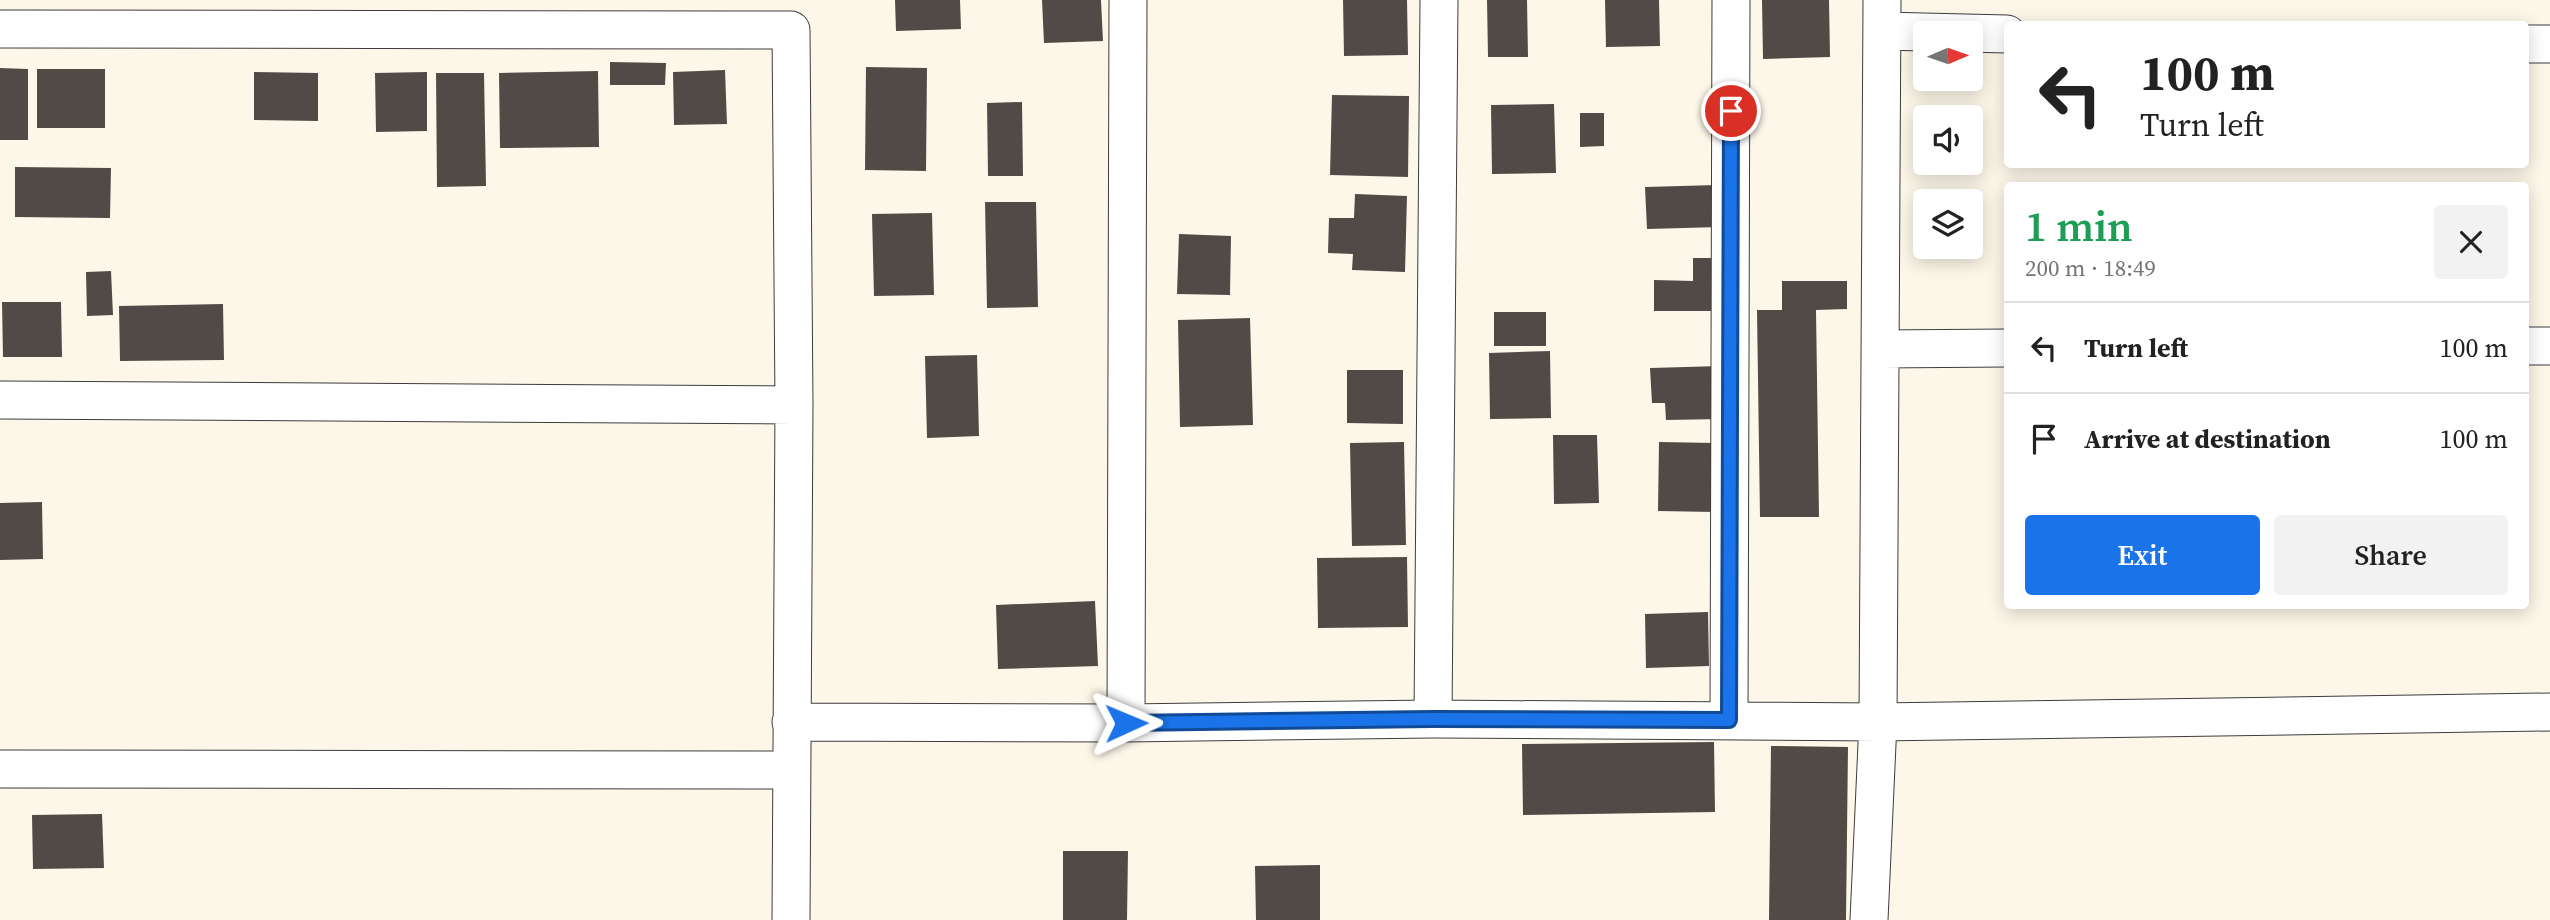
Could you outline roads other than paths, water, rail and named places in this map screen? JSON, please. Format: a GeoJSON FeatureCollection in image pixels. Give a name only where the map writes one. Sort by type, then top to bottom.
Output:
{"type":"FeatureCollection","features":[{"type":"Feature","properties":{"kind":"street"},"geometry":{"type":"LineString","coordinates":[[1126,723],[1128,0]]}},
{"type":"Feature","properties":{"kind":"street"},"geometry":{"type":"LineString","coordinates":[[1433,719],[1439,0]]}},
{"type":"Feature","properties":{"kind":"street"},"geometry":{"type":"LineString","coordinates":[[1729,720],[1731,0]]}},
{"type":"Feature","properties":{"kind":"street"},"geometry":{"type":"LineString","coordinates":[[0,29],[791,15],[794,405],[791,920]]}},
{"type":"Feature","properties":{"kind":"street"},"geometry":{"type":"LineString","coordinates":[[1869,920],[1878,722],[1882,16],[2004,34]]}},
{"type":"Feature","properties":{"kind":"street"},"geometry":{"type":"LineString","coordinates":[[2529,44],[2550,44]]}},
{"type":"Feature","properties":{"kind":"street"},"geometry":{"type":"LineString","coordinates":[[2529,346],[2550,346]]}},
{"type":"Feature","properties":{"kind":"street"},"geometry":{"type":"LineString","coordinates":[[1880,349],[2004,348]]}},
{"type":"Feature","properties":{"kind":"street"},"geometry":{"type":"LineString","coordinates":[[0,400],[794,405]]}},
{"type":"Feature","properties":{"kind":"street"},"geometry":{"type":"LineString","coordinates":[[791,722],[1126,723],[1433,719],[1878,722],[2550,712]]}},
{"type":"Feature","properties":{"kind":"street"},"geometry":{"type":"LineString","coordinates":[[0,769],[790,771]]}}]}
